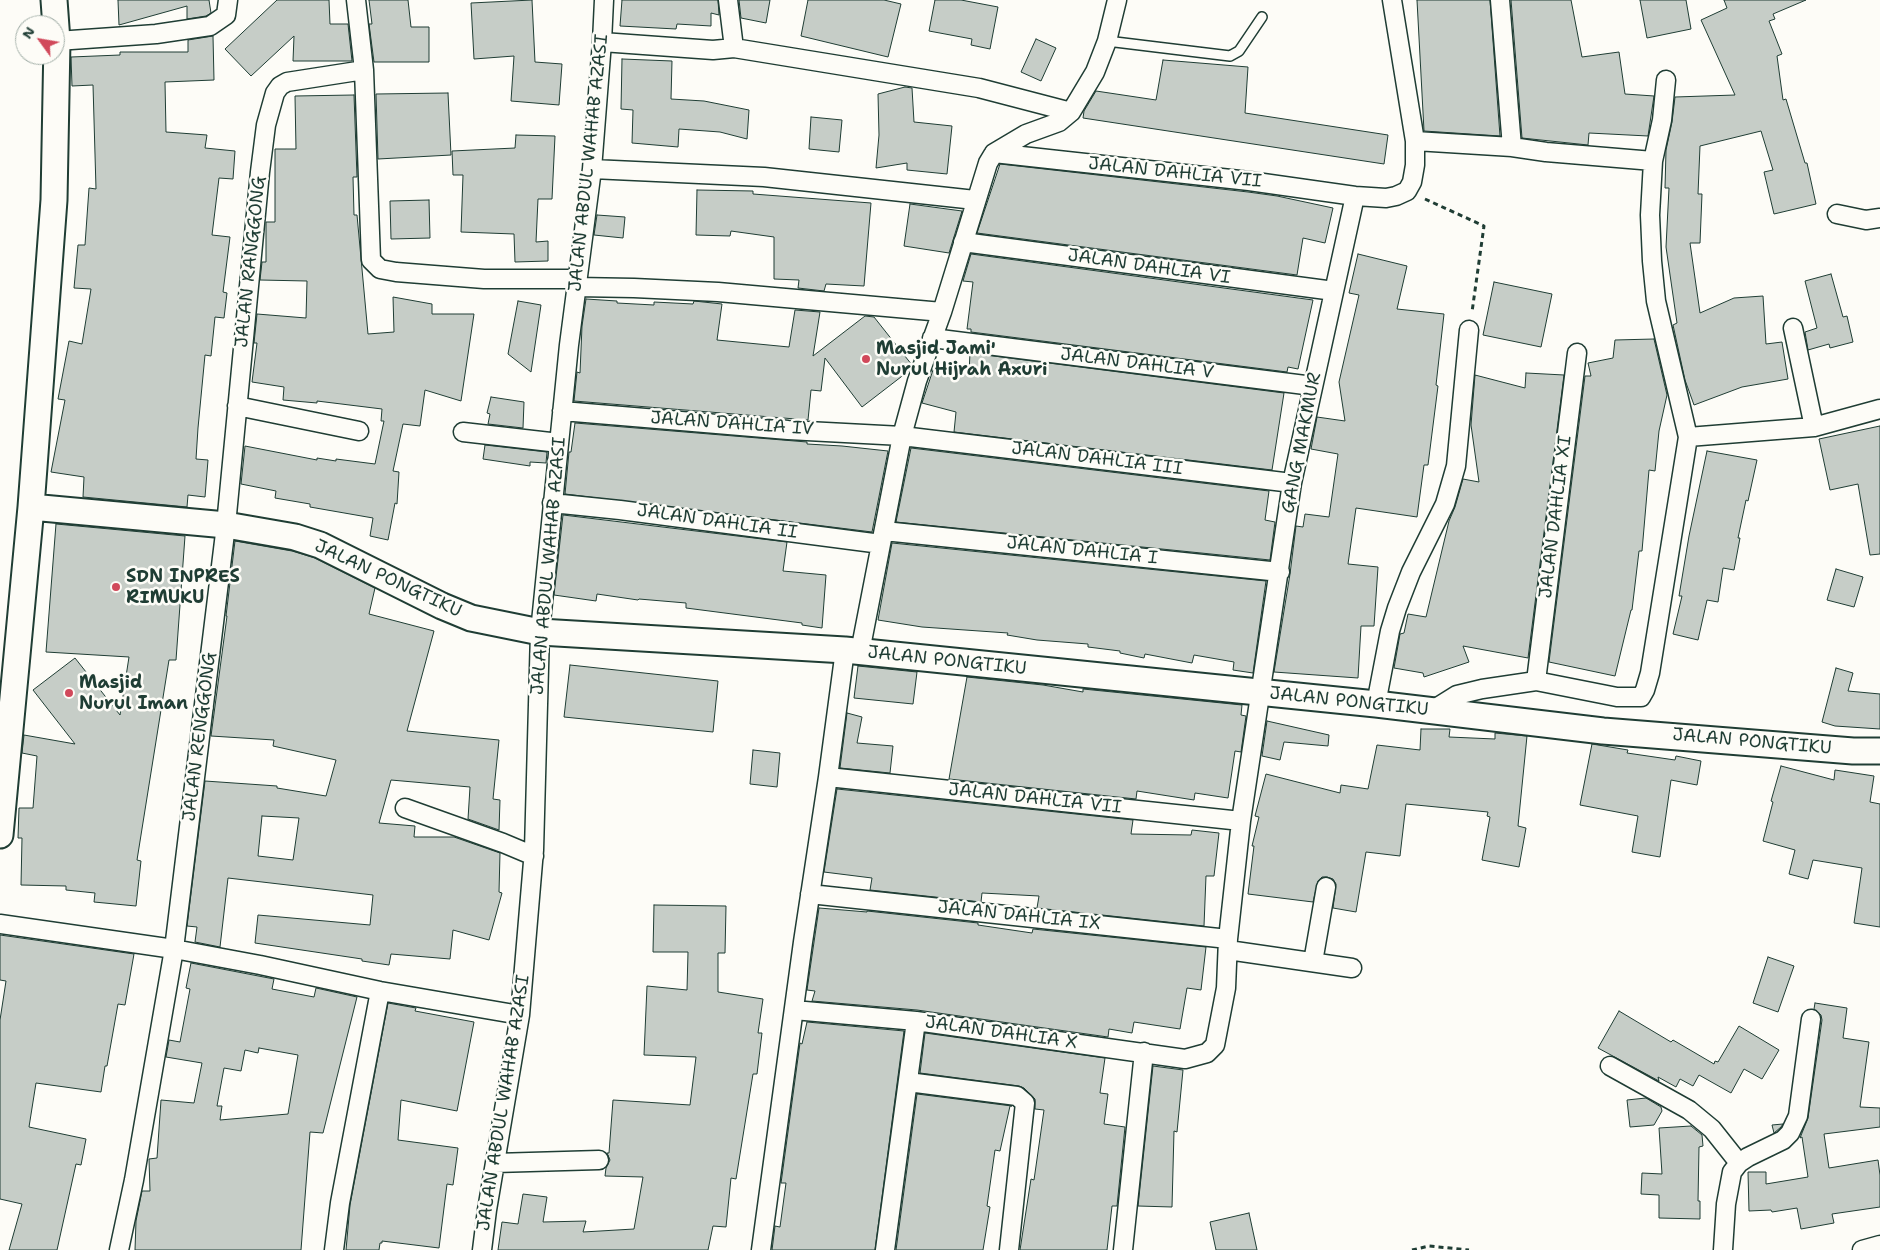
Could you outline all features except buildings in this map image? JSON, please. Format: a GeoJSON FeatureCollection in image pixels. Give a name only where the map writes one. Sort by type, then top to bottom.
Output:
{"type":"FeatureCollection","features":[{"type":"Feature","properties":{"kind":"street"},"geometry":{"type":"LineString","coordinates":[[54,0],[55,15]]}},
{"type":"Feature","properties":{"kind":"street"},"geometry":{"type":"LineString","coordinates":[[65,40],[156,34],[210,26],[226,15],[228,0]]}},
{"type":"Feature","properties":{"kind":"street"},"geometry":{"type":"LineString","coordinates":[[356,0],[364,70],[372,260],[380,268],[396,272],[484,279],[718,292],[942,312]]}},
{"type":"Feature","properties":{"kind":"street","name":"JALAN ABDUL WAHAB AZASI"},"geometry":{"type":"LineString","coordinates":[[482,1250],[520,1015],[534,856],[540,632],[562,411],[592,169],[604,0]]}},
{"type":"Feature","properties":{"kind":"street"},"geometry":{"type":"LineString","coordinates":[[728,0],[734,48]]}},
{"type":"Feature","properties":{"kind":"street"},"geometry":{"type":"LineString","coordinates":[[762,1250],[810,894],[828,777],[852,651],[883,537],[902,436],[916,381],[942,312],[975,200],[988,163],[994,153],[1026,134],[1058,122],[1071,112],[1095,72],[1107,41],[1117,0]]}},
{"type":"Feature","properties":{"kind":"street"},"geometry":{"type":"LineString","coordinates":[[1392,0],[1415,140],[1415,165],[1412,182],[1407,191]]}},
{"type":"Feature","properties":{"kind":"street"},"geometry":{"type":"LineString","coordinates":[[1500,0],[1512,147]]}},
{"type":"Feature","properties":{"kind":"street"},"geometry":{"type":"LineString","coordinates":[[602,42],[713,50],[734,48],[979,88],[1071,112]]}},
{"type":"Feature","properties":{"kind":"street"},"geometry":{"type":"LineString","coordinates":[[0,835],[31,507],[54,200],[57,65]]}},
{"type":"Feature","properties":{"kind":"street","name":"JALAN RANGGONG"},"geometry":{"type":"LineString","coordinates":[[226,525],[260,172],[266,125],[275,93],[280,86],[287,82],[364,70]]}},
{"type":"Feature","properties":{"kind":"street"},"geometry":{"type":"LineString","coordinates":[[1433,710],[1457,695],[1482,688],[1536,681],[1617,697],[1641,697],[1650,673],[1688,437],[1656,301],[1650,215],[1653,161],[1662,120],[1666,80]]}},
{"type":"Feature","properties":{"kind":"street"},"geometry":{"type":"LineString","coordinates":[[1415,140],[1512,147],[1546,152],[1653,161]]}},
{"type":"Feature","properties":{"kind":"street","name":"JALAN DAHLIA VII"},"geometry":{"type":"LineString","coordinates":[[994,153],[1249,181],[1355,196],[1386,198],[1407,191]]}},
{"type":"Feature","properties":{"kind":"street"},"geometry":{"type":"LineString","coordinates":[[592,169],[764,177],[975,200]]}},
{"type":"Feature","properties":{"kind":"street","name":"GANG MAKMUR"},"geometry":{"type":"LineString","coordinates":[[1207,1053],[1215,1045],[1218,1036],[1226,988],[1228,945],[1241,821],[1292,483],[1355,196]]}},
{"type":"Feature","properties":{"kind":"street"},"geometry":{"type":"LineString","coordinates":[[1838,214],[1866,220],[1880,218]]}},
{"type":"Feature","properties":{"kind":"street","name":"JALAN DAHLIA VI"},"geometry":{"type":"LineString","coordinates":[[963,242],[1334,291]]}},
{"type":"Feature","properties":{"kind":"street"},"geometry":{"type":"LineString","coordinates":[[1793,328],[1814,427]]}},
{"type":"Feature","properties":{"kind":"street"},"geometry":{"type":"LineString","coordinates":[[1376,704],[1396,608],[1411,572],[1445,504],[1456,466],[1469,330]]}},
{"type":"Feature","properties":{"kind":"street","name":"JALAN DAHLIA V"},"geometry":{"type":"LineString","coordinates":[[932,338],[1313,386]]}},
{"type":"Feature","properties":{"kind":"street","name":"JALAN DAHLIA XI"},"geometry":{"type":"LineString","coordinates":[[1536,681],[1576,353]]}},
{"type":"Feature","properties":{"kind":"street"},"geometry":{"type":"LineString","coordinates":[[237,406],[359,431]]}},
{"type":"Feature","properties":{"kind":"street"},"geometry":{"type":"LineString","coordinates":[[1688,437],[1814,427],[1880,410]]}},
{"type":"Feature","properties":{"kind":"street","name":"JALAN DAHLIA IV"},"geometry":{"type":"LineString","coordinates":[[562,411],[788,430],[902,436]]}},
{"type":"Feature","properties":{"kind":"street"},"geometry":{"type":"LineString","coordinates":[[463,432],[559,443]]}},
{"type":"Feature","properties":{"kind":"street","name":"JALAN DAHLIA III"},"geometry":{"type":"LineString","coordinates":[[902,436],[1292,483]]}},
{"type":"Feature","properties":{"kind":"street","name":"JALAN DAHLIA II"},"geometry":{"type":"LineString","coordinates":[[552,503],[883,537]]}},
{"type":"Feature","properties":{"kind":"street","name":"JALAN PONGTIKU"},"geometry":{"type":"LineString","coordinates":[[31,507],[226,525],[295,537],[320,545],[442,606],[471,618],[540,632],[852,651],[1376,704],[1603,730],[1853,751],[1880,751]]}},
{"type":"Feature","properties":{"kind":"street","name":"JALAN RENGGONG"},"geometry":{"type":"LineString","coordinates":[[119,1250],[134,1180],[174,949],[226,525]]}},
{"type":"Feature","properties":{"kind":"street","name":"JALAN DAHLIA I"},"geometry":{"type":"LineString","coordinates":[[883,537],[1280,572]]}},
{"type":"Feature","properties":{"kind":"street","name":"JALAN DAHLIA VII"},"geometry":{"type":"LineString","coordinates":[[828,777],[1241,821]]}},
{"type":"Feature","properties":{"kind":"street"},"geometry":{"type":"LineString","coordinates":[[405,808],[534,856]]}},
{"type":"Feature","properties":{"kind":"street"},"geometry":{"type":"LineString","coordinates":[[1313,962],[1326,887]]}},
{"type":"Feature","properties":{"kind":"street","name":"JALAN DAHLIA IX"},"geometry":{"type":"LineString","coordinates":[[810,894],[1228,945],[1352,968]]}},
{"type":"Feature","properties":{"kind":"street"},"geometry":{"type":"LineString","coordinates":[[0,924],[174,949],[380,990],[520,1015]]}},
{"type":"Feature","properties":{"kind":"street"},"geometry":{"type":"LineString","coordinates":[[334,1250],[340,1204],[380,990]]}},
{"type":"Feature","properties":{"kind":"street","name":"JALAN DAHLIA X"},"geometry":{"type":"LineString","coordinates":[[794,1010],[916,1021],[1185,1059],[1207,1053]]}},
{"type":"Feature","properties":{"kind":"street"},"geometry":{"type":"LineString","coordinates":[[1723,1250],[1726,1204],[1732,1172],[1739,1163],[1783,1140],[1790,1133],[1798,1116],[1811,1019]]}},
{"type":"Feature","properties":{"kind":"street"},"geometry":{"type":"LineString","coordinates":[[885,1250],[916,1021]]}},
{"type":"Feature","properties":{"kind":"street"},"geometry":{"type":"LineString","coordinates":[[1123,1250],[1144,1052]]}},
{"type":"Feature","properties":{"kind":"street"},"geometry":{"type":"LineString","coordinates":[[1610,1066],[1689,1110],[1712,1129],[1739,1163]]}},
{"type":"Feature","properties":{"kind":"street"},"geometry":{"type":"LineString","coordinates":[[908,1082],[1017,1096],[1025,1103],[1009,1250]]}},
{"type":"Feature","properties":{"kind":"street"},"geometry":{"type":"LineString","coordinates":[[495,1163],[599,1160]]}},
{"type":"Feature","properties":{"kind":"street"},"geometry":{"type":"LineString","coordinates":[[1862,1250],[1880,1245]]}},
{"type":"Feature","properties":{"kind":"lane"},"geometry":{"type":"LineString","coordinates":[[1107,41],[1230,56],[1239,51],[1262,17]]}},
{"type":"Feature","properties":{"kind":"path"},"geometry":{"type":"LineString","coordinates":[[1407,191],[1484,226],[1469,330]]}},
{"type":"Feature","properties":{"kind":"path"},"geometry":{"type":"LineString","coordinates":[[1412,1250],[1429,1246],[1468,1250]]}},
{"type":"Feature","properties":{"kind":"place","name":"Masjid Jami' Nurul Hijrah Axuri"},"geometry":{"type":"Point","coordinates":[866,359]}},
{"type":"Feature","properties":{"kind":"place","name":"SDN INPRES RIMUKU"},"geometry":{"type":"Point","coordinates":[116,587]}},
{"type":"Feature","properties":{"kind":"place","name":"Masjid Nurul Iman"},"geometry":{"type":"Point","coordinates":[69,693]}}]}
